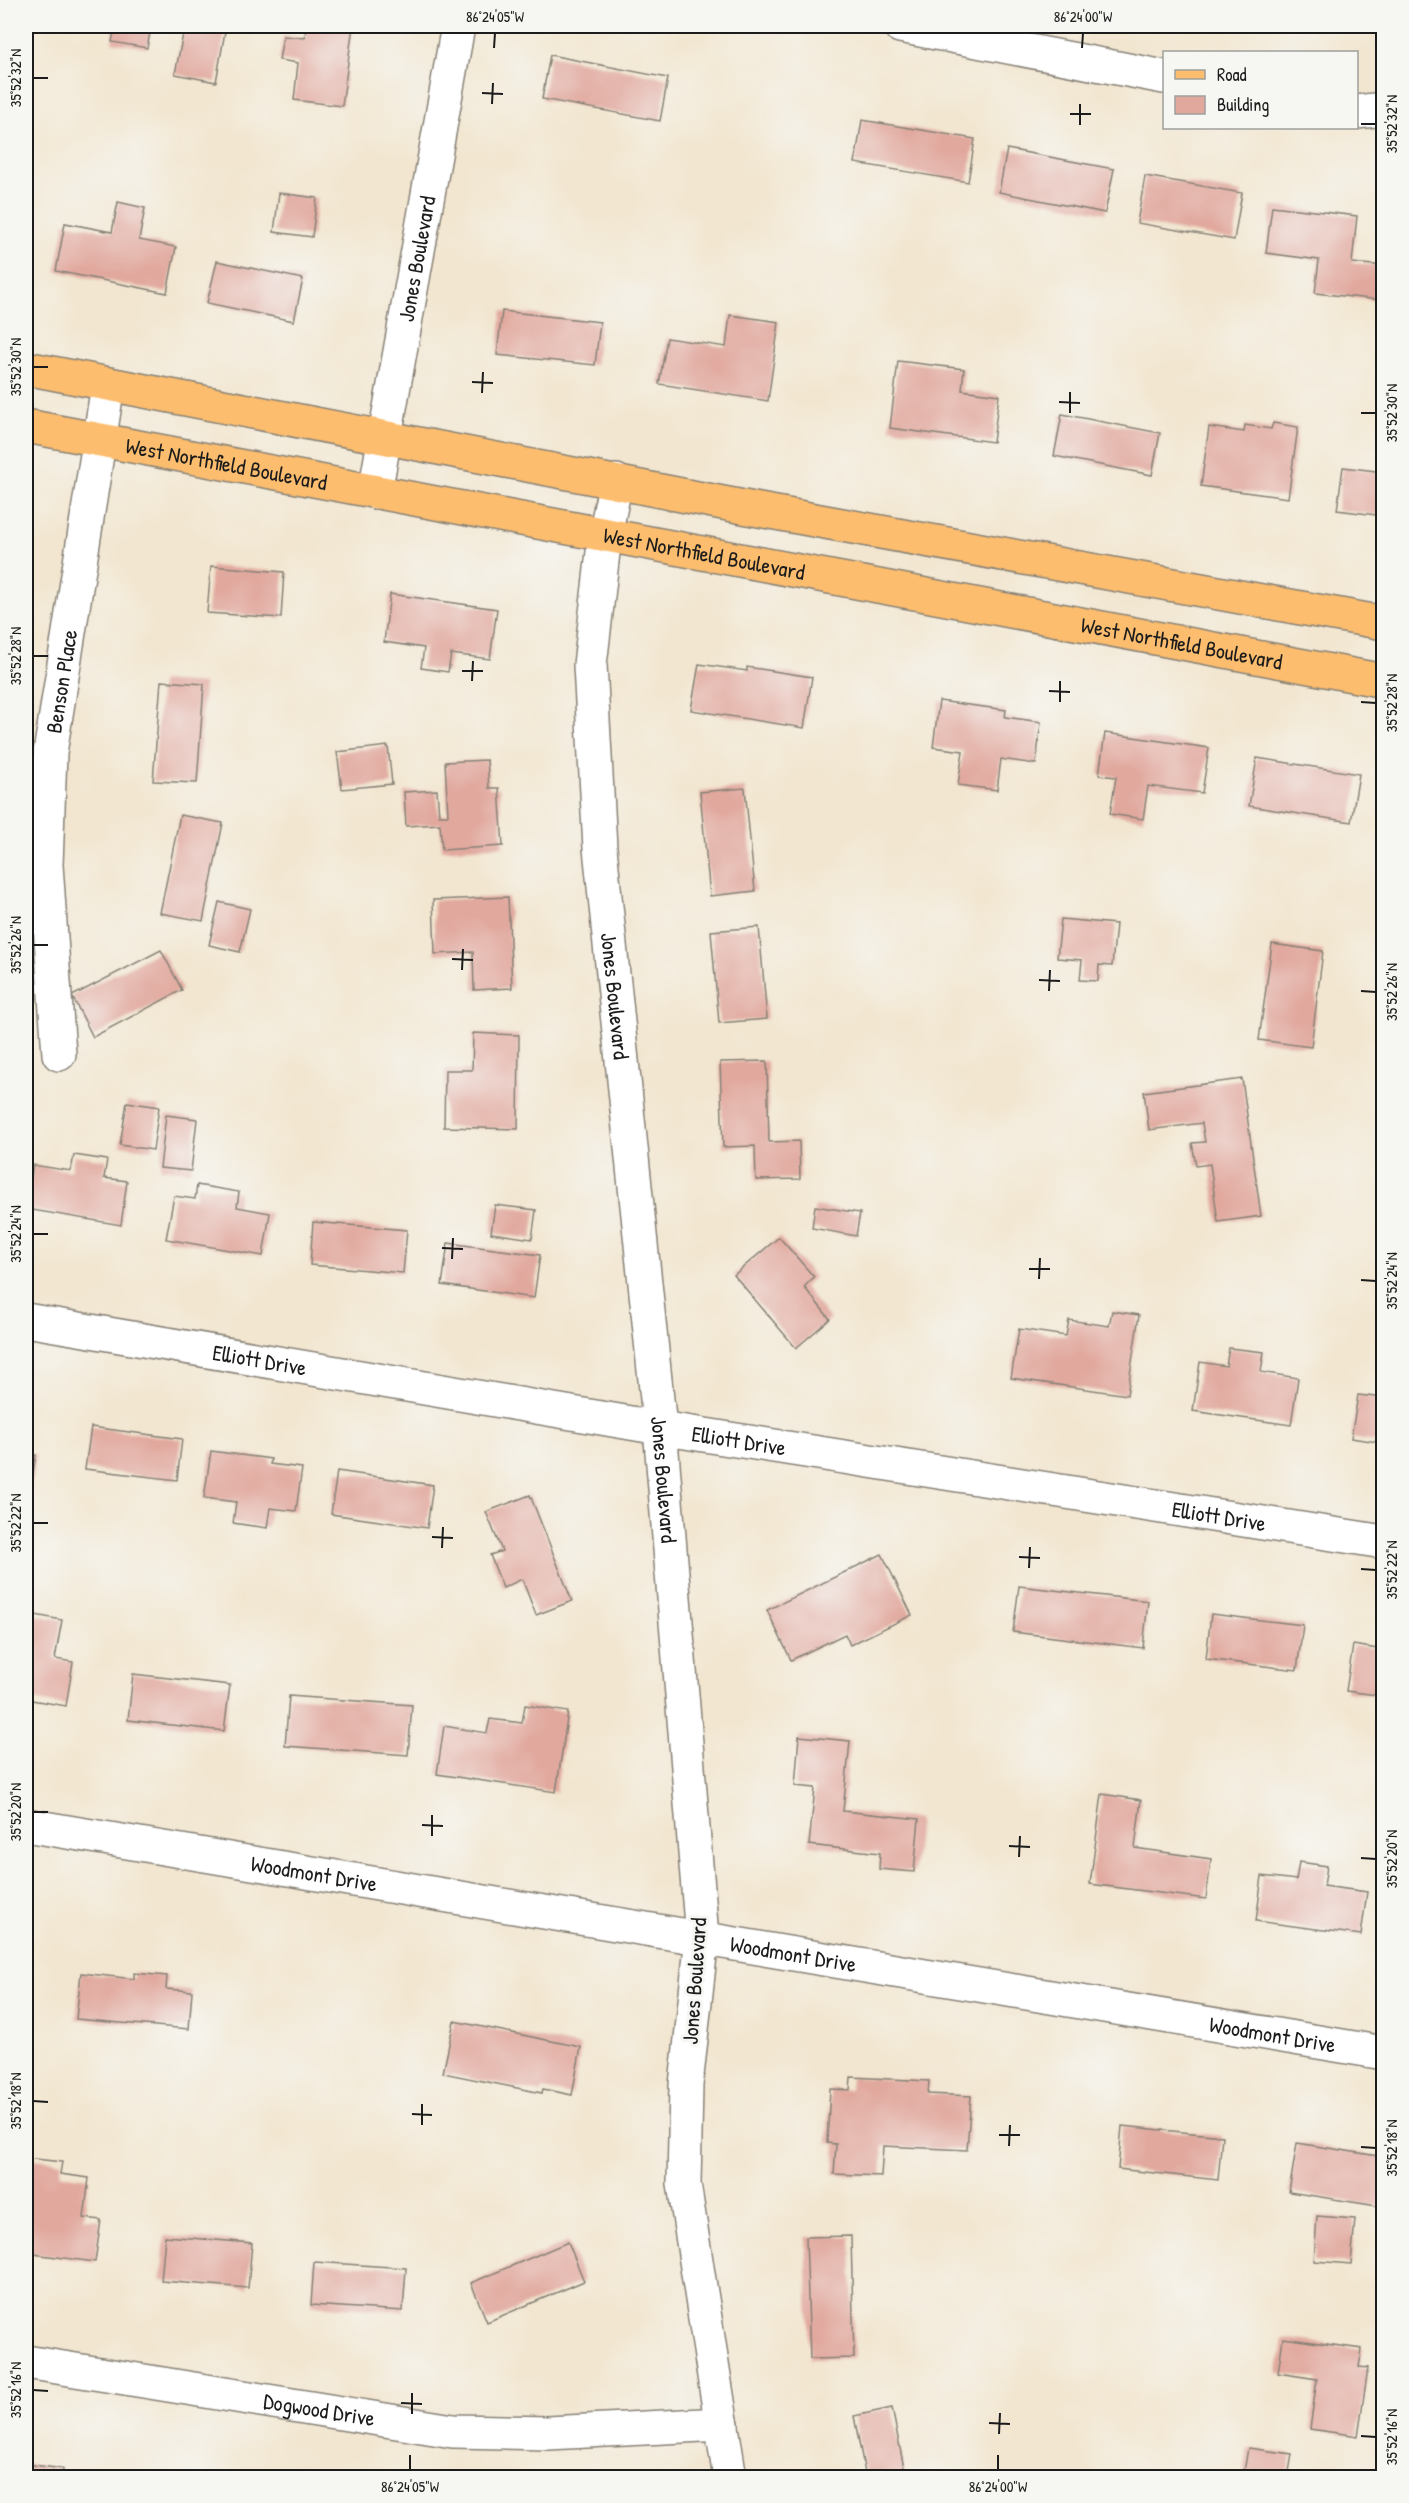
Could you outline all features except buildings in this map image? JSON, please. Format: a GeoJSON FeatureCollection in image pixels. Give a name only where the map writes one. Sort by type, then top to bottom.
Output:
{"type":"FeatureCollection","features":[{"type":"Feature","properties":{"kind":"main road"},"geometry":{"type":"LineString","coordinates":[[26,368],[759,510],[1383,623]]}},
{"type":"Feature","properties":{"kind":"main road","name":"West Northfield Boulevard"},"geometry":{"type":"LineString","coordinates":[[26,426],[1383,681]]}},
{"type":"Feature","properties":{"kind":"street","name":"Jones Boulevard"},"geometry":{"type":"LineString","coordinates":[[375,492],[387,438],[458,26]]}},
{"type":"Feature","properties":{"kind":"street"},"geometry":{"type":"LineString","coordinates":[[900,26],[1163,77]]}},
{"type":"Feature","properties":{"kind":"street"},"geometry":{"type":"LineString","coordinates":[[1358,112],[1383,109]]}},
{"type":"Feature","properties":{"kind":"street","name":"Benson Place"},"geometry":{"type":"LineString","coordinates":[[59,1054],[46,865],[50,753],[101,441],[108,385]]}},
{"type":"Feature","properties":{"kind":"street","name":"Jones Boulevard"},"geometry":{"type":"LineString","coordinates":[[616,481],[605,535],[590,665],[600,848],[660,1428],[702,1937],[686,2085],[684,2184],[730,2478]]}},
{"type":"Feature","properties":{"kind":"street","name":"Elliott Drive"},"geometry":{"type":"LineString","coordinates":[[26,1320],[660,1428],[1383,1542]]}},
{"type":"Feature","properties":{"kind":"street","name":"Woodmont Drive"},"geometry":{"type":"LineString","coordinates":[[26,1825],[1383,2053]]}},
{"type":"Feature","properties":{"kind":"street","name":"Dogwood Drive"},"geometry":{"type":"LineString","coordinates":[[26,2362],[453,2431],[549,2433],[722,2424]]}}]}
